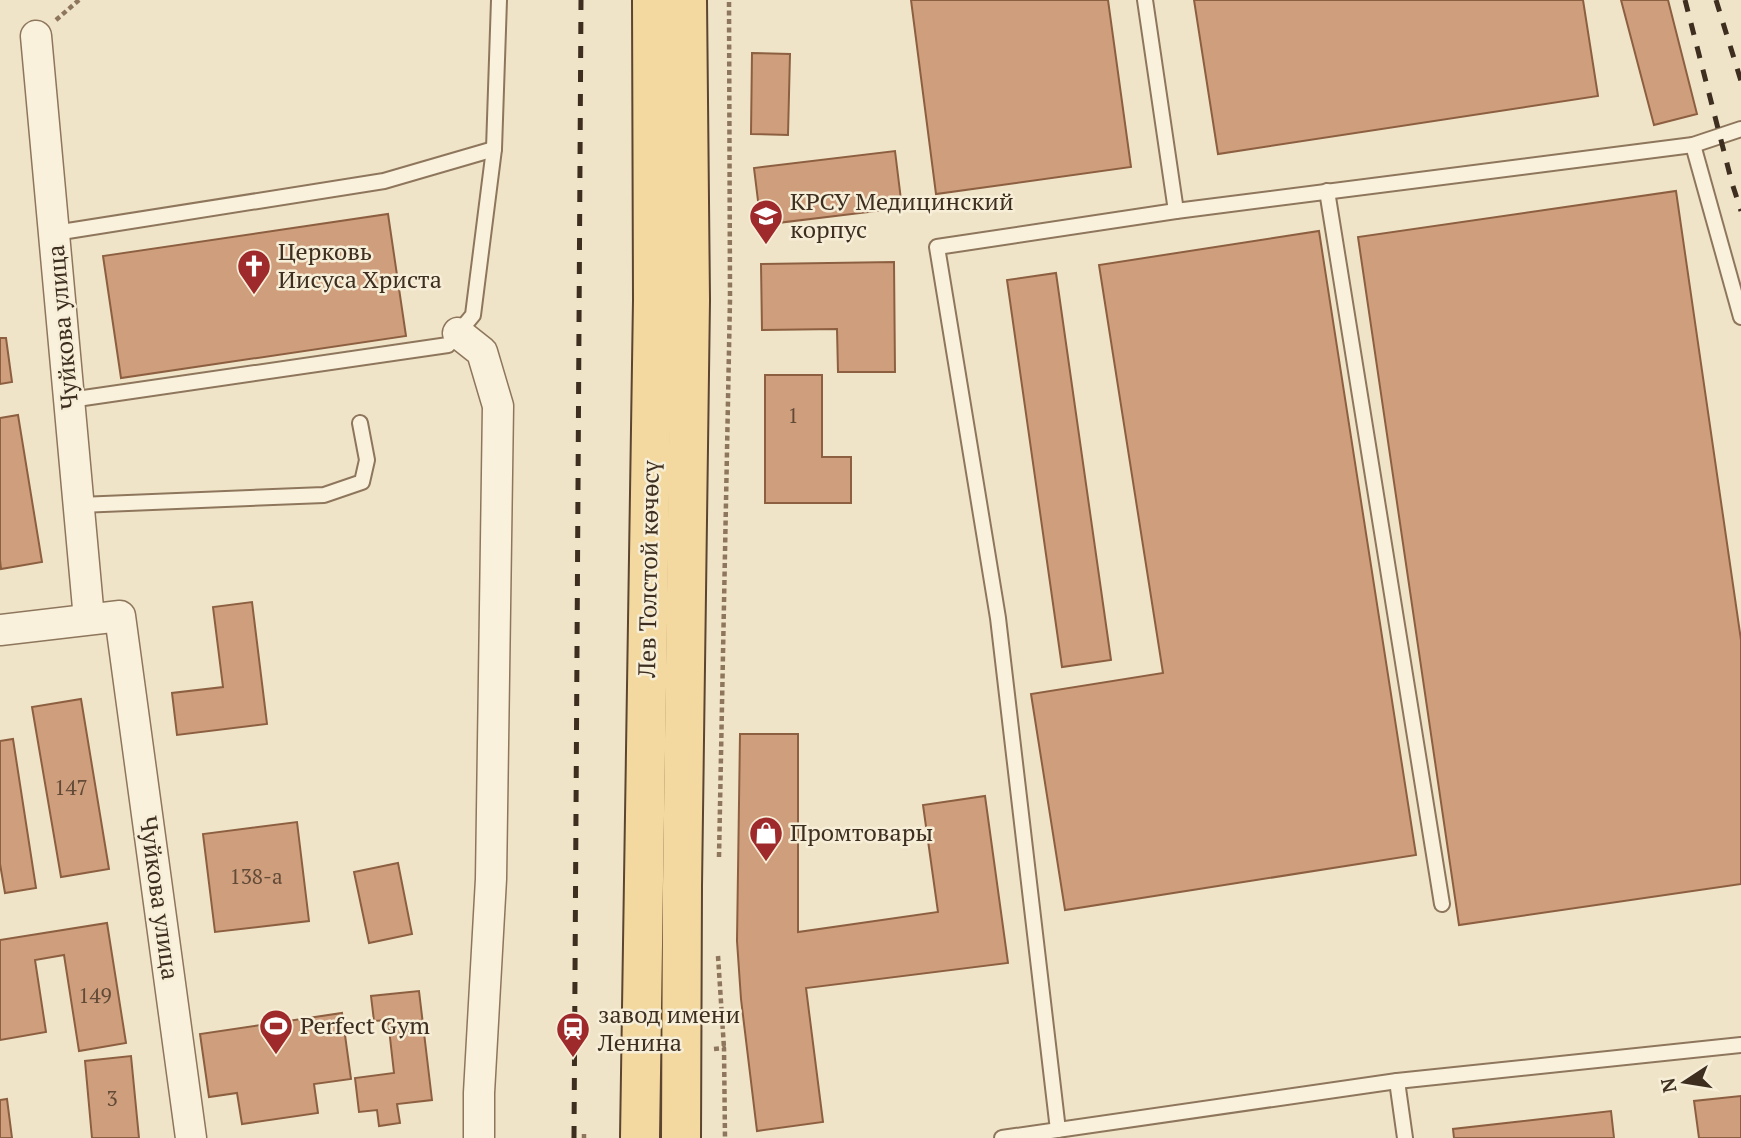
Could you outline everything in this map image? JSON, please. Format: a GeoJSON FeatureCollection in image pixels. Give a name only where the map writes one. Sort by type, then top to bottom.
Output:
{"type":"FeatureCollection","features":[{"type":"Feature","properties":{"kind":"main road","name":"Лев Толстой көчөсү"},"geometry":{"type":"LineString","coordinates":[[640,1138],[653,300],[652,0]]}},
{"type":"Feature","properties":{"kind":"main road","name":"Лев Толстой көчөсү"},"geometry":{"type":"LineString","coordinates":[[681,1138],[690,300],[687,0]]}},
{"type":"Feature","properties":{"kind":"street","name":"Чуйкова улица"},"geometry":{"type":"LineString","coordinates":[[36,36],[89,619],[120,616],[191,1138]]}},
{"type":"Feature","properties":{"kind":"street"},"geometry":{"type":"LineString","coordinates":[[458,333],[481,352],[498,407],[491,879],[479,1138]]}},
{"type":"Feature","properties":{"kind":"street"},"geometry":{"type":"LineString","coordinates":[[0,630],[89,619]]}},
{"type":"Feature","properties":{"kind":"lane"},"geometry":{"type":"LineString","coordinates":[[71,400],[448,345],[473,315],[494,149],[499,0]]}},
{"type":"Feature","properties":{"kind":"lane"},"geometry":{"type":"LineString","coordinates":[[1144,0],[1176,211]]}},
{"type":"Feature","properties":{"kind":"lane"},"geometry":{"type":"LineString","coordinates":[[1058,1130],[998,618],[937,247],[1176,211],[1693,145],[1741,129]]}},
{"type":"Feature","properties":{"kind":"lane"},"geometry":{"type":"LineString","coordinates":[[1693,145],[1741,317]]}},
{"type":"Feature","properties":{"kind":"lane"},"geometry":{"type":"LineString","coordinates":[[55,233],[384,181],[494,149]]}},
{"type":"Feature","properties":{"kind":"lane"},"geometry":{"type":"LineString","coordinates":[[1327,191],[1442,904]]}},
{"type":"Feature","properties":{"kind":"lane"},"geometry":{"type":"LineString","coordinates":[[79,505],[324,495],[362,482],[367,460],[360,423]]}},
{"type":"Feature","properties":{"kind":"lane"},"geometry":{"type":"LineString","coordinates":[[1002,1138],[1397,1081],[1741,1045]]}},
{"type":"Feature","properties":{"kind":"lane"},"geometry":{"type":"LineString","coordinates":[[1397,1081],[1405,1138]]}},
{"type":"Feature","properties":{"kind":"path"},"geometry":{"type":"LineString","coordinates":[[719,863],[730,299],[729,0]]}},
{"type":"Feature","properties":{"kind":"path"},"geometry":{"type":"LineString","coordinates":[[717,946],[724,1048],[725,1138]]}},
{"type":"Feature","properties":{"kind":"path"},"geometry":{"type":"LineString","coordinates":[[712,1050],[724,1048]]}},
{"type":"Feature","properties":{"kind":"building"},"geometry":{"type":"Polygon","coordinates":[[[911,0],[1108,0],[1131,167],[936,194],[911,0]]]}},
{"type":"Feature","properties":{"kind":"building"},"geometry":{"type":"Polygon","coordinates":[[[1194,0],[1583,0],[1598,96],[1218,154],[1194,0]]]}},
{"type":"Feature","properties":{"kind":"building"},"geometry":{"type":"Polygon","coordinates":[[[1621,0],[1668,0],[1697,114],[1654,125],[1621,0]]]}},
{"type":"Feature","properties":{"kind":"building"},"geometry":{"type":"Polygon","coordinates":[[[752,53],[790,54],[788,135],[751,134],[752,53]]]}},
{"type":"Feature","properties":{"kind":"building"},"geometry":{"type":"Polygon","coordinates":[[[895,151],[902,208],[761,225],[754,168],[895,151]]]}},
{"type":"Feature","properties":{"kind":"building"},"geometry":{"type":"Polygon","coordinates":[[[1676,191],[1741,640],[1741,884],[1459,925],[1358,237],[1676,191]]]}},
{"type":"Feature","properties":{"kind":"building","name":"Церковь Иисуса Христа"},"geometry":{"type":"Polygon","coordinates":[[[388,214],[406,336],[121,378],[103,256],[388,214]]]}},
{"type":"Feature","properties":{"kind":"building"},"geometry":{"type":"Polygon","coordinates":[[[1319,231],[1416,855],[1065,910],[1031,694],[1163,673],[1099,265],[1319,231]]]}},
{"type":"Feature","properties":{"kind":"building","name":"КРСУ Медицинский корпус"},"geometry":{"type":"Polygon","coordinates":[[[894,262],[895,372],[838,372],[837,329],[762,330],[761,264],[894,262]]]}},
{"type":"Feature","properties":{"kind":"building"},"geometry":{"type":"Polygon","coordinates":[[[1056,273],[1111,660],[1062,667],[1007,280],[1056,273]]]}},
{"type":"Feature","properties":{"kind":"building"},"geometry":{"type":"Polygon","coordinates":[[[0,338],[6,338],[12,382],[0,384],[0,338]]]}},
{"type":"Feature","properties":{"kind":"building"},"geometry":{"type":"Polygon","coordinates":[[[765,375],[822,375],[822,457],[851,457],[851,503],[765,503],[765,375]]]}},
{"type":"Feature","properties":{"kind":"building"},"geometry":{"type":"Polygon","coordinates":[[[18,415],[42,562],[1,569],[0,418],[18,415]]]}},
{"type":"Feature","properties":{"kind":"building"},"geometry":{"type":"Polygon","coordinates":[[[252,602],[267,724],[177,735],[172,693],[223,687],[213,607],[252,602]]]}},
{"type":"Feature","properties":{"kind":"building"},"geometry":{"type":"Polygon","coordinates":[[[81,699],[109,869],[61,877],[32,707],[81,699]]]}},
{"type":"Feature","properties":{"kind":"building"},"geometry":{"type":"Polygon","coordinates":[[[740,734],[798,734],[798,932],[938,912],[923,805],[985,796],[1008,963],[806,988],[823,1122],[757,1131],[737,941],[740,734]]]}},
{"type":"Feature","properties":{"kind":"building"},"geometry":{"type":"Polygon","coordinates":[[[13,739],[36,888],[5,893],[0,864],[0,741],[13,739]]]}},
{"type":"Feature","properties":{"kind":"building"},"geometry":{"type":"Polygon","coordinates":[[[297,822],[309,921],[215,932],[203,834],[297,822]]]}},
{"type":"Feature","properties":{"kind":"building"},"geometry":{"type":"Polygon","coordinates":[[[398,863],[412,934],[369,943],[354,872],[398,863]]]}},
{"type":"Feature","properties":{"kind":"building"},"geometry":{"type":"Polygon","coordinates":[[[107,923],[126,1043],[79,1051],[64,955],[35,960],[46,1032],[0,1040],[0,940],[107,923]]]}},
{"type":"Feature","properties":{"kind":"building"},"geometry":{"type":"Polygon","coordinates":[[[419,991],[432,1100],[397,1104],[400,1123],[379,1126],[377,1110],[359,1112],[355,1078],[394,1073],[388,1020],[374,1021],[371,996],[419,991]]]}},
{"type":"Feature","properties":{"kind":"building","name":"Perfect Gym"},"geometry":{"type":"Polygon","coordinates":[[[342,1013],[351,1079],[314,1084],[318,1113],[242,1124],[237,1093],[209,1097],[200,1034],[342,1013]]]}},
{"type":"Feature","properties":{"kind":"building"},"geometry":{"type":"Polygon","coordinates":[[[131,1056],[139,1138],[92,1138],[85,1061],[131,1056]]]}},
{"type":"Feature","properties":{"kind":"building"},"geometry":{"type":"Polygon","coordinates":[[[1741,1096],[1741,1138],[1699,1138],[1694,1101],[1741,1096]]]}},
{"type":"Feature","properties":{"kind":"building"},"geometry":{"type":"Polygon","coordinates":[[[7,1099],[12,1138],[0,1138],[0,1100],[7,1099]]]}},
{"type":"Feature","properties":{"kind":"building"},"geometry":{"type":"Polygon","coordinates":[[[1611,1111],[1614,1138],[1454,1138],[1453,1129],[1611,1111]]]}},
{"type":"Feature","properties":{"kind":"railway"},"geometry":{"type":"LineString","coordinates":[[574,1138],[581,0]]}},
{"type":"Feature","properties":{"kind":"railway"},"geometry":{"type":"LineString","coordinates":[[1685,0],[1741,211]]}},
{"type":"Feature","properties":{"kind":"railway"},"geometry":{"type":"LineString","coordinates":[[1716,0],[1741,81]]}},
{"type":"Feature","properties":{"kind":"place","name":"КРСУ Медицинский корпус"},"geometry":{"type":"Point","coordinates":[766,246]}},
{"type":"Feature","properties":{"kind":"place","name":"Церковь Иисуса Христа"},"geometry":{"type":"Point","coordinates":[254,296]}},
{"type":"Feature","properties":{"kind":"place","name":"Промтовары"},"geometry":{"type":"Point","coordinates":[766,863]}},
{"type":"Feature","properties":{"kind":"place","name":"Perfect Gym"},"geometry":{"type":"Point","coordinates":[276,1056]}},
{"type":"Feature","properties":{"kind":"place","name":"завод имени Ленина"},"geometry":{"type":"Point","coordinates":[573,1059]}}]}
